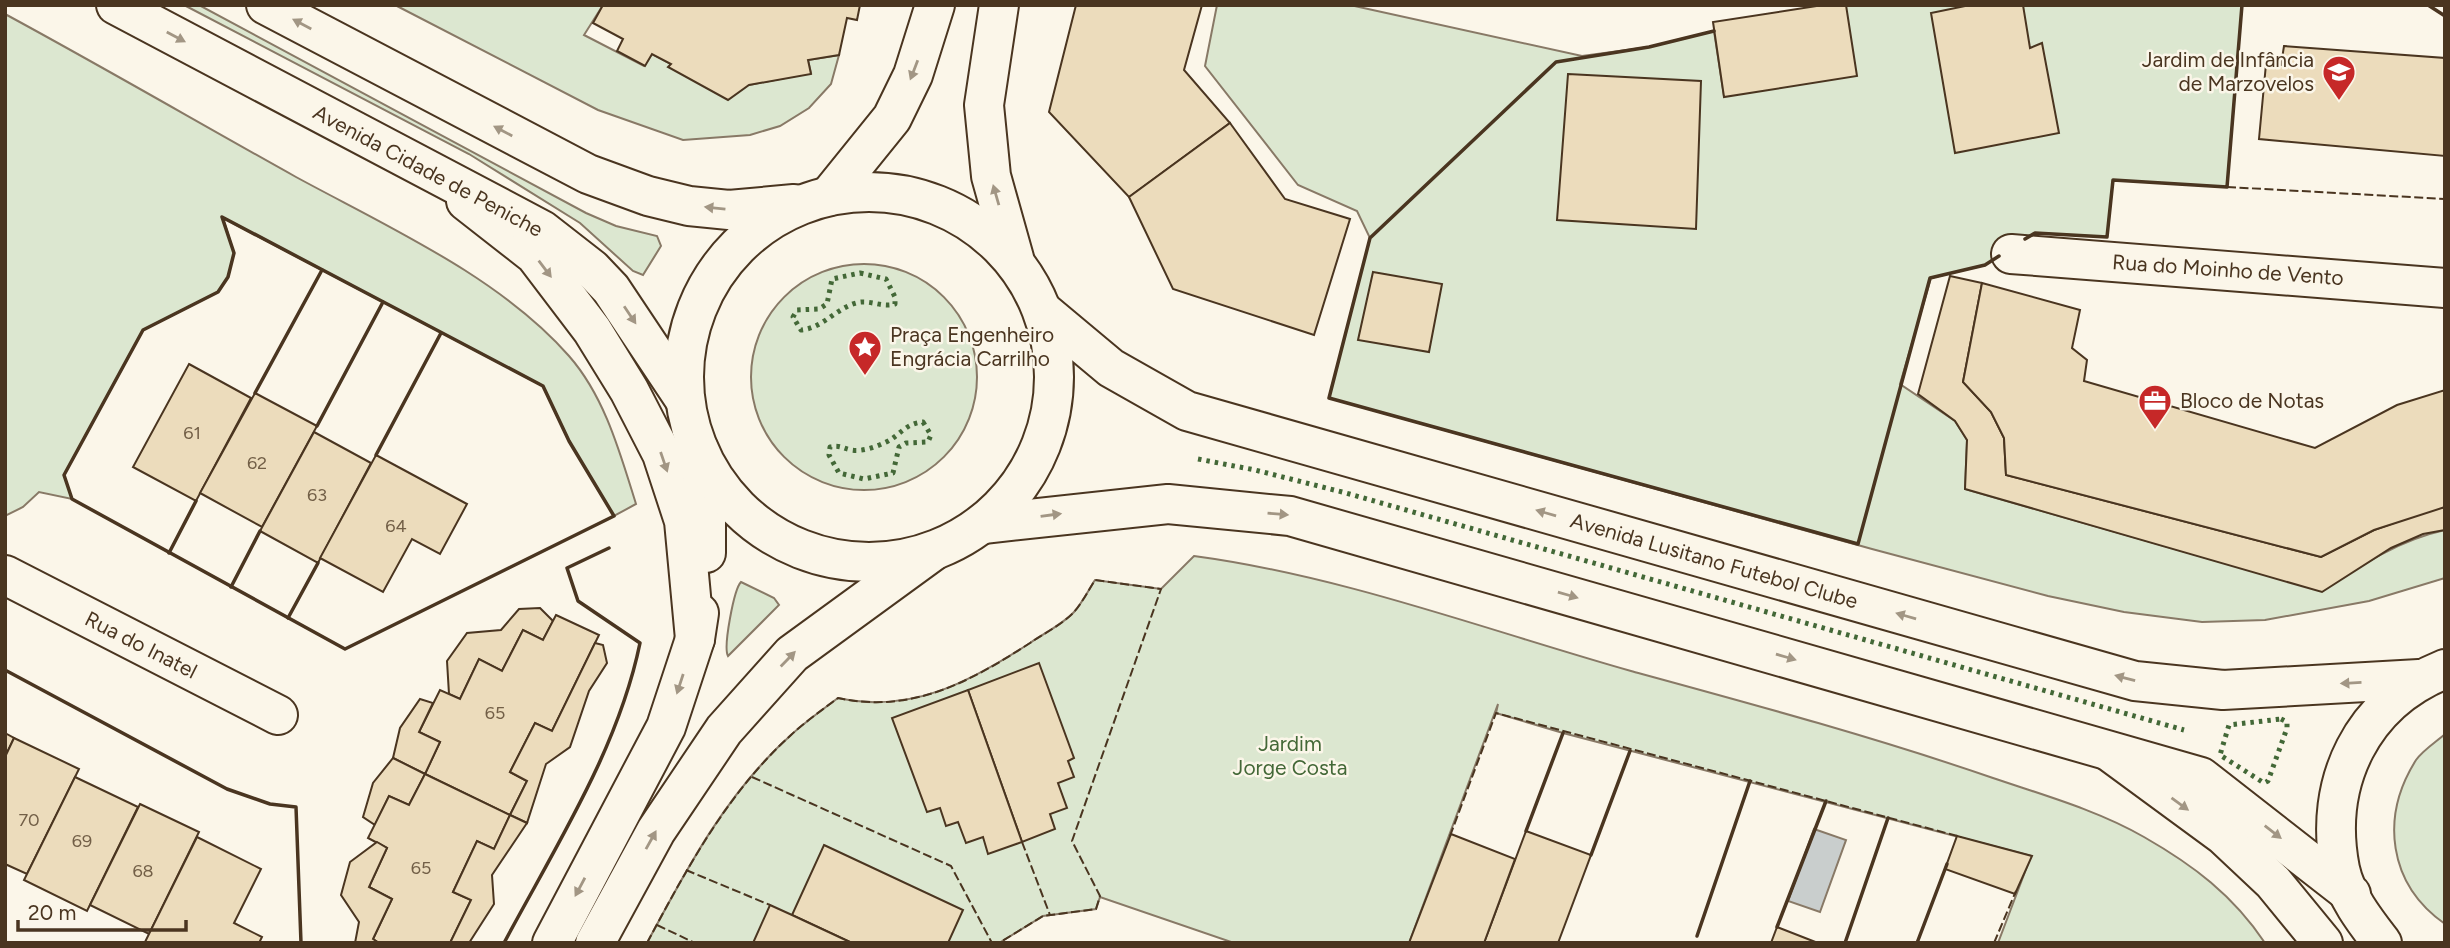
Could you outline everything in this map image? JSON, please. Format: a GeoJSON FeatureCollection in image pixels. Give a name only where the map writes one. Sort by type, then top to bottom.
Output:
{"type":"FeatureCollection","features":[{"type":"Feature","properties":{"kind":"main road","name":"Avenida Cidade de Peniche"},"geometry":{"type":"LineString","coordinates":[[116,5],[542,230],[592,269],[632,317],[648,346],[685,400]]}},
{"type":"Feature","properties":{"kind":"main road"},"geometry":{"type":"LineString","coordinates":[[266,5],[538,150],[622,187],[689,206],[729,210],[870,191],[924,200],[950,209],[986,232],[1014,260]]}},
{"type":"Feature","properties":{"kind":"main road"},"geometry":{"type":"LineString","coordinates":[[552,943],[666,727],[695,639],[706,564],[706,501],[698,448],[685,400],[686,350],[701,302],[726,259],[763,226],[818,199],[892,118],[913,75],[935,5]]}},
{"type":"Feature","properties":{"kind":"main road"},"geometry":{"type":"LineString","coordinates":[[595,943],[656,831],[724,730],[792,654],[932,552],[984,524],[1023,480],[1048,427],[1055,370],[1044,312],[1014,260],[990,176],[984,105],[999,5]]}},
{"type":"Feature","properties":{"kind":"main road"},"geometry":{"type":"LineString","coordinates":[[418,163],[535,255],[592,330],[629,390],[662,454],[684,521],[695,639]]}},
{"type":"Feature","properties":{"kind":"main road","name":"Rua do Moinho de Vento"},"geometry":{"type":"LineString","coordinates":[[2011,254],[2445,288]]}},
{"type":"Feature","properties":{"kind":"main road","name":"Avenida Lusitano Futebol Clube"},"geometry":{"type":"LineString","coordinates":[[1044,312],[1111,368],[1187,411],[2135,681],[2223,690],[2432,674]]}},
{"type":"Feature","properties":{"kind":"main road"},"geometry":{"type":"LineString","coordinates":[[698,448],[717,484],[744,514],[776,538],[813,554],[852,562],[892,561],[932,552]]}},
{"type":"Feature","properties":{"kind":"main road"},"geometry":{"type":"LineString","coordinates":[[984,524],[1168,504],[1290,516],[2201,777],[2351,894]]}},
{"type":"Feature","properties":{"kind":"main road","name":"Rua do Inatel"},"geometry":{"type":"LineString","coordinates":[[5,575],[278,715]]}},
{"type":"Feature","properties":{"kind":"main road"},"geometry":{"type":"LineString","coordinates":[[2378,940],[2361,919],[2340,871],[2335,815],[2347,763],[2376,715],[2432,674]]}},
{"type":"Feature","properties":{"kind":"main road"},"geometry":{"type":"LineString","coordinates":[[2105,749],[2223,835],[2273,882],[2323,943]]}},
{"type":"Feature","properties":{"kind":"green space"},"geometry":{"type":"Polygon","coordinates":[[[184,5],[199,5],[586,213],[616,226],[657,236],[661,246],[643,275],[633,271],[580,223],[469,154],[184,5]]]}},
{"type":"Feature","properties":{"kind":"green space"},"geometry":{"type":"Polygon","coordinates":[[[395,5],[603,5],[584,35],[644,66],[652,54],[671,64],[669,67],[749,85],[811,73],[808,60],[839,55],[831,84],[809,108],[780,126],[750,135],[683,140],[598,110],[395,5]]]}},
{"type":"Feature","properties":{"kind":"green space"},"geometry":{"type":"Polygon","coordinates":[[[1217,5],[1350,5],[1582,56],[1649,47],[1714,31],[1724,96],[1846,5],[2242,5],[2227,187],[2113,180],[2107,237],[2035,233],[1985,265],[1931,278],[1900,384],[1955,421],[1967,440],[1965,489],[2322,591],[2396,547],[2445,530],[2445,578],[2369,601],[2265,620],[2202,622],[2124,612],[2048,596],[1872,549],[1329,398],[1370,238],[1357,211],[1298,185],[1205,66],[1217,5]]]}},
{"type":"Feature","properties":{"kind":"green space"},"geometry":{"type":"Polygon","coordinates":[[[5,14],[296,177],[404,234],[510,302],[541,328],[582,372],[610,426],[636,504],[614,516],[569,441],[543,386],[223,218],[234,253],[228,277],[218,292],[143,330],[64,475],[72,499],[39,492],[23,507],[5,516],[5,14]]]}},
{"type":"Feature","properties":{"kind":"green space"},"geometry":{"type":"Polygon","coordinates":[[[864,264],[907,273],[927,283],[944,297],[958,314],[968,334],[977,377],[968,420],[958,440],[944,457],[927,471],[907,481],[864,490],[821,481],[801,471],[784,457],[770,440],[760,420],[751,377],[760,334],[770,314],[784,297],[801,283],[821,273],[864,264]]]}},
{"type":"Feature","properties":{"kind":"green space","name":"Jardim Jorge Costa"},"geometry":{"type":"Polygon","coordinates":[[[1194,556],[1250,565],[1360,590],[1858,735],[2070,804],[2126,827],[2195,870],[2226,896],[2265,943],[1998,943],[2031,856],[1563,733],[1496,713],[1498,704],[1409,943],[1234,943],[1100,897],[1096,909],[1043,916],[999,943],[647,943],[693,859],[747,781],[791,735],[838,698],[890,702],[915,698],[962,682],[1059,625],[1077,608],[1095,580],[1161,589],[1194,556]]]}},
{"type":"Feature","properties":{"kind":"green space"},"geometry":{"type":"Polygon","coordinates":[[[741,582],[774,598],[779,605],[728,656],[730,618],[741,582]]]}},
{"type":"Feature","properties":{"kind":"green space"},"geometry":{"type":"Polygon","coordinates":[[[2445,734],[2445,924],[2426,908],[2411,890],[2401,870],[2394,826],[2397,804],[2416,760],[2445,734]]]}},
{"type":"Feature","properties":{"kind":"shaded area"},"geometry":{"type":"Polygon","coordinates":[[[1814,829],[1846,840],[1820,912],[1788,901],[1814,829]]]}},
{"type":"Feature","properties":{"kind":"building"},"geometry":{"type":"Polygon","coordinates":[[[603,5],[860,5],[857,20],[847,18],[839,55],[808,60],[811,74],[749,85],[728,100],[668,67],[671,64],[652,54],[645,66],[617,51],[623,39],[593,23],[603,5]]]}},
{"type":"Feature","properties":{"kind":"building"},"geometry":{"type":"Polygon","coordinates":[[[1076,5],[1202,5],[1184,70],[1230,123],[1129,197],[1049,112],[1076,5]]]}},
{"type":"Feature","properties":{"kind":"building"},"geometry":{"type":"Polygon","coordinates":[[[1823,5],[1846,5],[1857,76],[1724,97],[1713,22],[1823,5]]]}},
{"type":"Feature","properties":{"kind":"building"},"geometry":{"type":"Polygon","coordinates":[[[1970,5],[2023,5],[2030,48],[2042,43],[2059,133],[1955,153],[1931,13],[1970,5]]]}},
{"type":"Feature","properties":{"kind":"building"},"geometry":{"type":"Polygon","coordinates":[[[2284,46],[2445,58],[2445,156],[2259,139],[2266,64],[2281,65],[2284,46]]]}},
{"type":"Feature","properties":{"kind":"building"},"geometry":{"type":"Polygon","coordinates":[[[1568,74],[1701,81],[1696,229],[1557,220],[1568,74]]]}},
{"type":"Feature","properties":{"kind":"building"},"geometry":{"type":"Polygon","coordinates":[[[1230,123],[1285,199],[1350,219],[1314,335],[1173,289],[1129,197],[1230,123]]]}},
{"type":"Feature","properties":{"kind":"building"},"geometry":{"type":"Polygon","coordinates":[[[1373,272],[1442,284],[1429,352],[1358,340],[1373,272]]]}},
{"type":"Feature","properties":{"kind":"building"},"geometry":{"type":"Polygon","coordinates":[[[1950,276],[1982,283],[1963,382],[1991,412],[2004,438],[2006,475],[2321,557],[2374,530],[2433,509],[2445,507],[2445,530],[2423,534],[2391,548],[2322,592],[1965,489],[1967,440],[1955,421],[1918,394],[1950,276]]]}},
{"type":"Feature","properties":{"kind":"building"},"geometry":{"type":"Polygon","coordinates":[[[1982,283],[2080,310],[2072,348],[2087,360],[2084,381],[2315,448],[2397,405],[2445,390],[2445,507],[2374,530],[2321,557],[2006,475],[2004,438],[1991,412],[1963,382],[1982,283]]]}},
{"type":"Feature","properties":{"kind":"building"},"geometry":{"type":"Polygon","coordinates":[[[189,364],[251,398],[196,501],[133,467],[189,364]]]}},
{"type":"Feature","properties":{"kind":"building"},"geometry":{"type":"Polygon","coordinates":[[[255,393],[317,426],[262,527],[200,493],[255,393]]]}},
{"type":"Feature","properties":{"kind":"building"},"geometry":{"type":"Polygon","coordinates":[[[314,432],[371,463],[318,563],[260,531],[314,432]]]}},
{"type":"Feature","properties":{"kind":"building"},"geometry":{"type":"Polygon","coordinates":[[[376,455],[467,504],[440,554],[412,539],[383,592],[320,558],[376,455]]]}},
{"type":"Feature","properties":{"kind":"building"},"geometry":{"type":"Polygon","coordinates":[[[540,608],[553,621],[543,640],[523,630],[502,671],[479,659],[460,699],[449,694],[447,661],[467,633],[501,630],[519,609],[540,608]]]}},
{"type":"Feature","properties":{"kind":"building"},"geometry":{"type":"Polygon","coordinates":[[[556,615],[599,635],[552,731],[535,723],[510,772],[527,781],[510,815],[425,774],[440,742],[419,732],[440,690],[460,699],[479,659],[502,671],[523,630],[543,640],[556,615]]]}},
{"type":"Feature","properties":{"kind":"building"},"geometry":{"type":"Polygon","coordinates":[[[595,643],[603,645],[607,663],[589,691],[570,747],[546,764],[527,823],[510,815],[527,781],[510,772],[535,723],[552,731],[595,643]]]}},
{"type":"Feature","properties":{"kind":"building"},"geometry":{"type":"Polygon","coordinates":[[[1039,663],[1074,758],[1068,761],[1074,777],[1058,783],[1067,808],[1050,814],[1055,829],[1022,842],[968,690],[1039,663]]]}},
{"type":"Feature","properties":{"kind":"building"},"geometry":{"type":"Polygon","coordinates":[[[968,690],[1022,842],[988,854],[983,837],[966,843],[958,822],[946,826],[940,808],[927,812],[892,718],[968,690]]]}},
{"type":"Feature","properties":{"kind":"building"},"geometry":{"type":"Polygon","coordinates":[[[420,699],[433,703],[419,732],[440,742],[425,774],[393,758],[400,728],[420,699]]]}},
{"type":"Feature","properties":{"kind":"building"},"geometry":{"type":"Polygon","coordinates":[[[5,733],[14,738],[5,757],[5,733]]]}},
{"type":"Feature","properties":{"kind":"building"},"geometry":{"type":"Polygon","coordinates":[[[14,738],[79,769],[27,874],[5,864],[5,757],[14,738]]]}},
{"type":"Feature","properties":{"kind":"building"},"geometry":{"type":"Polygon","coordinates":[[[393,758],[425,774],[409,805],[389,796],[375,825],[363,817],[373,783],[393,758]]]}},
{"type":"Feature","properties":{"kind":"building"},"geometry":{"type":"Polygon","coordinates":[[[425,774],[510,815],[494,849],[477,841],[453,892],[471,900],[450,943],[379,943],[373,939],[392,899],[369,887],[387,848],[368,838],[389,796],[409,805],[425,774]]]}},
{"type":"Feature","properties":{"kind":"building"},"geometry":{"type":"Polygon","coordinates":[[[75,777],[138,807],[87,911],[24,880],[75,777]]]}},
{"type":"Feature","properties":{"kind":"building"},"geometry":{"type":"Polygon","coordinates":[[[140,804],[199,832],[149,934],[90,905],[140,804]]]}},
{"type":"Feature","properties":{"kind":"building"},"geometry":{"type":"Polygon","coordinates":[[[510,815],[527,823],[492,875],[494,904],[469,943],[450,943],[471,900],[453,892],[477,841],[494,849],[510,815]]]}},
{"type":"Feature","properties":{"kind":"building"},"geometry":{"type":"Polygon","coordinates":[[[1526,831],[1591,855],[1558,943],[1484,943],[1526,831]]]}},
{"type":"Feature","properties":{"kind":"building"},"geometry":{"type":"Polygon","coordinates":[[[1451,834],[1515,859],[1484,943],[1409,943],[1451,834]]]}},
{"type":"Feature","properties":{"kind":"building"},"geometry":{"type":"Polygon","coordinates":[[[1957,836],[2032,856],[2015,894],[1945,869],[1957,836]]]}},
{"type":"Feature","properties":{"kind":"building"},"geometry":{"type":"Polygon","coordinates":[[[197,837],[261,869],[234,923],[262,937],[259,943],[145,942],[197,837]]]}},
{"type":"Feature","properties":{"kind":"building"},"geometry":{"type":"Polygon","coordinates":[[[377,842],[387,848],[369,887],[392,899],[373,939],[379,943],[355,943],[359,922],[341,895],[350,862],[377,842]]]}},
{"type":"Feature","properties":{"kind":"building"},"geometry":{"type":"Polygon","coordinates":[[[824,845],[963,910],[948,943],[852,943],[792,915],[824,845]]]}},
{"type":"Feature","properties":{"kind":"building"},"geometry":{"type":"Polygon","coordinates":[[[770,905],[792,915],[852,943],[753,943],[770,905]]]}},
{"type":"Feature","properties":{"kind":"building"},"geometry":{"type":"Polygon","coordinates":[[[1777,927],[1818,943],[1771,943],[1777,927]]]}},
{"type":"Feature","properties":{"kind":"hedge"},"geometry":{"type":"LineString","coordinates":[[860,273],[886,279],[895,297],[895,304],[856,303],[816,326],[801,330],[793,317],[797,310],[819,309],[827,304],[832,279],[860,273]]}},
{"type":"Feature","properties":{"kind":"hedge"},"geometry":{"type":"LineString","coordinates":[[923,422],[931,435],[928,442],[906,443],[899,447],[893,473],[864,479],[839,473],[829,455],[830,447],[864,450],[889,440],[911,425],[923,422]]}},
{"type":"Feature","properties":{"kind":"hedge"},"geometry":{"type":"LineString","coordinates":[[1198,459],[1346,493],[2184,730]]}},
{"type":"Feature","properties":{"kind":"hedge"},"geometry":{"type":"LineString","coordinates":[[2281,719],[2287,722],[2287,728],[2268,781],[2264,783],[2220,755],[2229,725],[2281,719]]}},
{"type":"Feature","properties":{"kind":"fence"},"geometry":{"type":"LineString","coordinates":[[2227,187],[2445,199]]}},
{"type":"Feature","properties":{"kind":"fence"},"geometry":{"type":"LineString","coordinates":[[647,943],[694,859],[728,806],[768,757],[838,698],[890,702],[915,698],[962,682],[1008,657],[1064,621],[1077,608],[1095,580],[1161,589],[1072,841],[1100,896],[1096,909],[1043,916],[999,943]]}},
{"type":"Feature","properties":{"kind":"fence"},"geometry":{"type":"LineString","coordinates":[[1450,836],[1496,713],[1961,837]]}},
{"type":"Feature","properties":{"kind":"fence"},"geometry":{"type":"LineString","coordinates":[[752,777],[951,866],[992,943]]}},
{"type":"Feature","properties":{"kind":"fence"},"geometry":{"type":"LineString","coordinates":[[1022,842],[1050,915]]}},
{"type":"Feature","properties":{"kind":"fence"},"geometry":{"type":"LineString","coordinates":[[686,870],[770,905]]}},
{"type":"Feature","properties":{"kind":"fence"},"geometry":{"type":"LineString","coordinates":[[1994,943],[2016,891]]}},
{"type":"Feature","properties":{"kind":"fence"},"geometry":{"type":"LineString","coordinates":[[657,925],[695,943]]}},
{"type":"Feature","properties":{"kind":"wall"},"geometry":{"type":"LineString","coordinates":[[2025,239],[2035,233],[2107,237],[2113,180],[2227,187],[2242,5]]}},
{"type":"Feature","properties":{"kind":"wall"},"geometry":{"type":"LineString","coordinates":[[2428,5],[2445,16]]}},
{"type":"Feature","properties":{"kind":"wall"},"geometry":{"type":"LineString","coordinates":[[1714,31],[1649,47],[1556,62],[1370,238],[1329,398],[1858,544],[1930,278],[1985,265],[1999,256]]}},
{"type":"Feature","properties":{"kind":"wall"},"geometry":{"type":"LineString","coordinates":[[222,217],[543,386],[569,441],[614,516],[345,649],[72,499],[64,475],[143,330],[218,292],[228,277],[234,253],[222,217]]}},
{"type":"Feature","properties":{"kind":"wall"},"geometry":{"type":"LineString","coordinates":[[255,393],[322,270]]}},
{"type":"Feature","properties":{"kind":"wall"},"geometry":{"type":"LineString","coordinates":[[317,426],[383,302]]}},
{"type":"Feature","properties":{"kind":"wall"},"geometry":{"type":"LineString","coordinates":[[376,455],[441,333]]}},
{"type":"Feature","properties":{"kind":"wall"},"geometry":{"type":"LineString","coordinates":[[169,553],[196,501]]}},
{"type":"Feature","properties":{"kind":"wall"},"geometry":{"type":"LineString","coordinates":[[231,587],[260,531]]}},
{"type":"Feature","properties":{"kind":"wall"},"geometry":{"type":"LineString","coordinates":[[504,943],[601,760],[630,683],[640,643],[578,601],[567,568],[609,548]]}},
{"type":"Feature","properties":{"kind":"wall"},"geometry":{"type":"LineString","coordinates":[[288,618],[318,563]]}},
{"type":"Feature","properties":{"kind":"wall"},"geometry":{"type":"LineString","coordinates":[[5,670],[227,789],[270,804],[296,807],[301,943]]}},
{"type":"Feature","properties":{"kind":"wall"},"geometry":{"type":"LineString","coordinates":[[1526,831],[1563,733]]}},
{"type":"Feature","properties":{"kind":"wall"},"geometry":{"type":"LineString","coordinates":[[1591,855],[1630,751]]}},
{"type":"Feature","properties":{"kind":"wall"},"geometry":{"type":"LineString","coordinates":[[1697,936],[1750,781]]}},
{"type":"Feature","properties":{"kind":"wall"},"geometry":{"type":"LineString","coordinates":[[1777,927],[1826,801]]}},
{"type":"Feature","properties":{"kind":"wall"},"geometry":{"type":"LineString","coordinates":[[1845,943],[1888,818]]}},
{"type":"Feature","properties":{"kind":"wall"},"geometry":{"type":"LineString","coordinates":[[1917,943],[1947,864]]}},
{"type":"Feature","properties":{"kind":"place","name":"Jardim de Infância de Marzovelos"},"geometry":{"type":"Point","coordinates":[2339,102]}},
{"type":"Feature","properties":{"kind":"place","name":"Praça Engenheiro Engrácia Carrilho"},"geometry":{"type":"Point","coordinates":[865,377]}},
{"type":"Feature","properties":{"kind":"place","name":"Bloco de Notas"},"geometry":{"type":"Point","coordinates":[2155,431]}}]}
